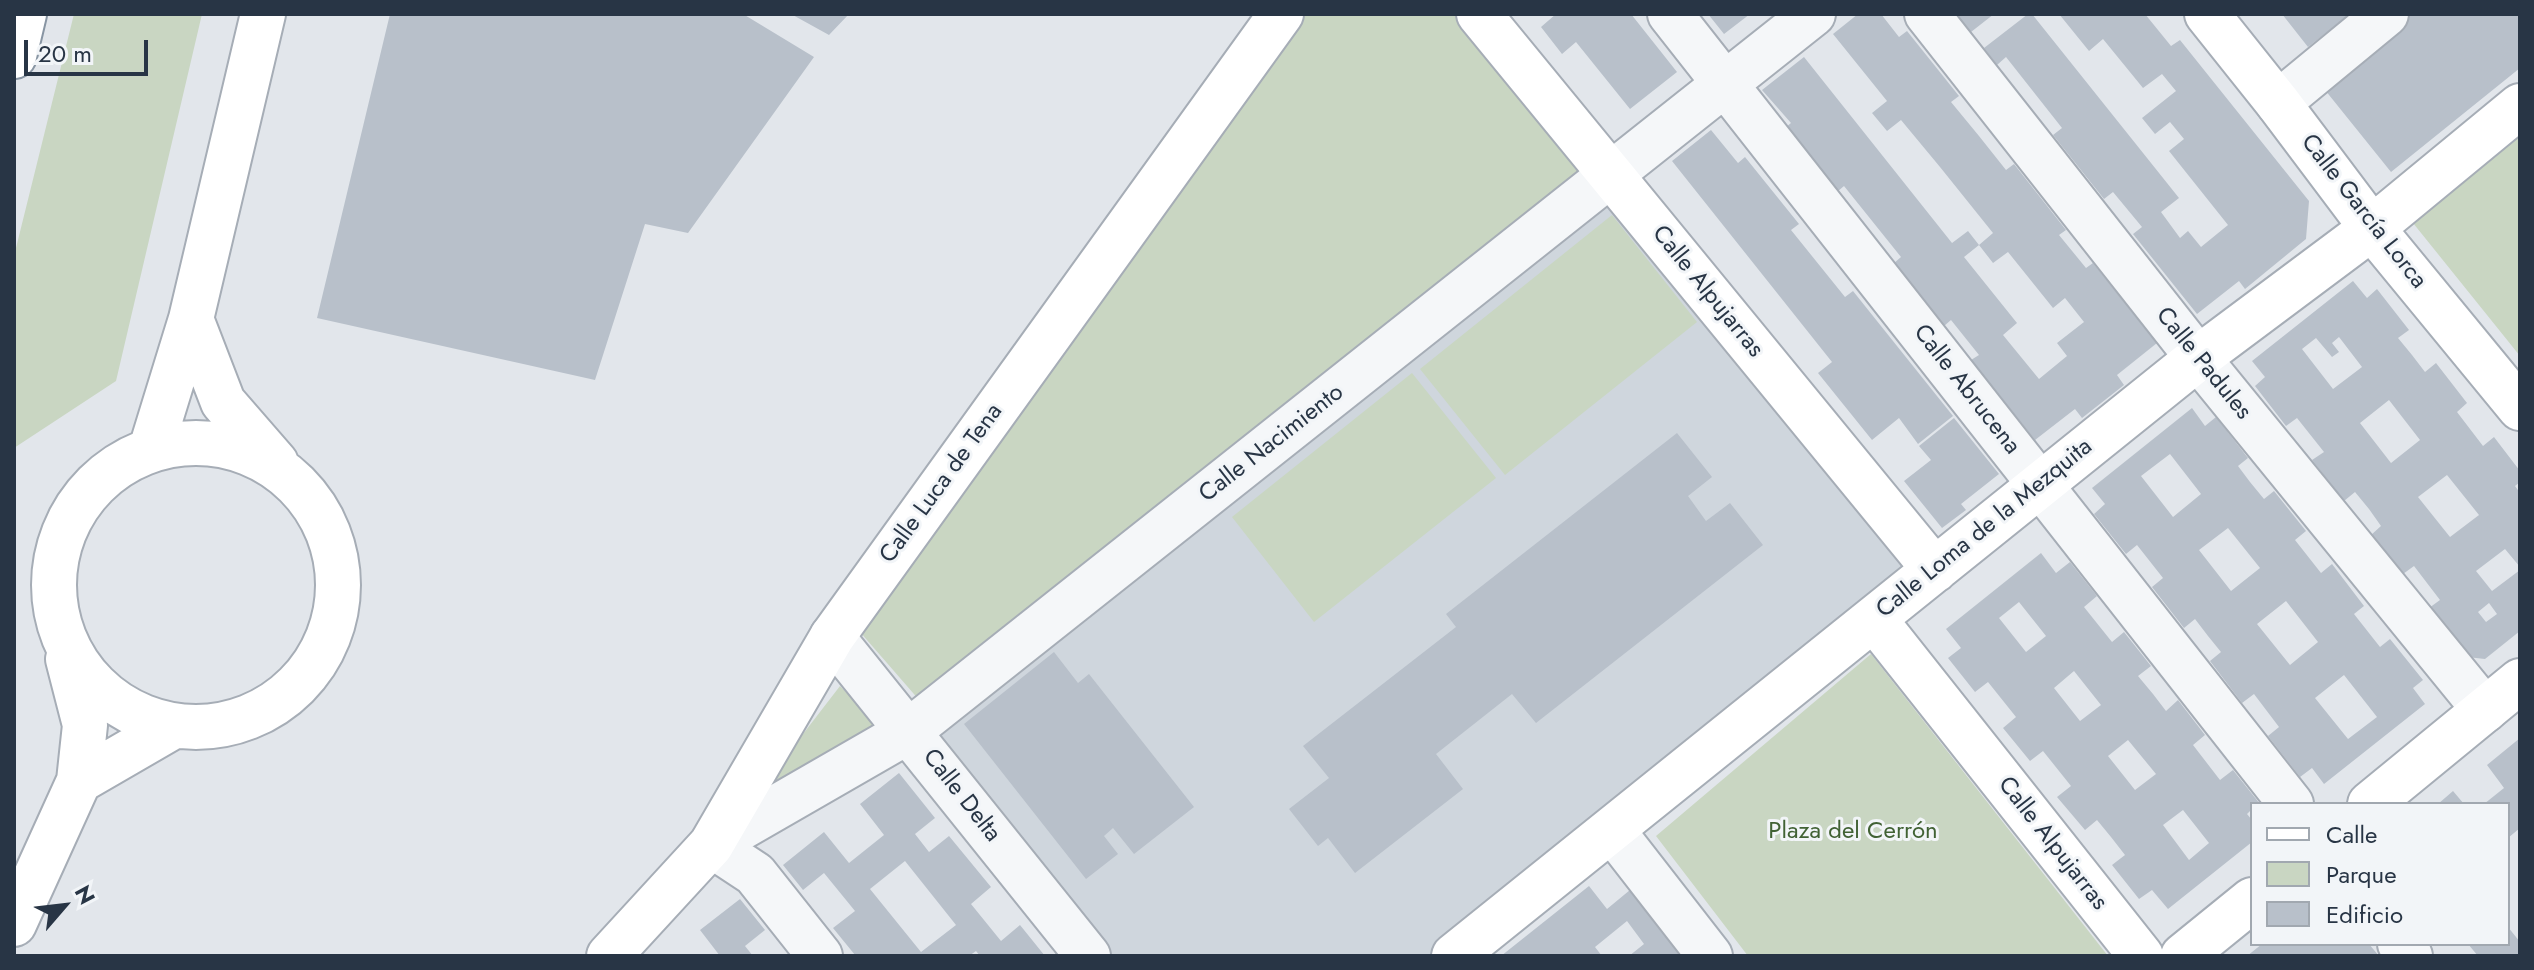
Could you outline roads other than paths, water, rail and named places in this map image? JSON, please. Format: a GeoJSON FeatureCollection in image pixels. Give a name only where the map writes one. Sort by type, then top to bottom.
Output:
{"type":"FeatureCollection","features":[{"type":"Feature","properties":{"kind":"main road"},"geometry":{"type":"LineString","coordinates":[[14,56],[24,14]]}},
{"type":"Feature","properties":{"kind":"main road"},"geometry":{"type":"LineString","coordinates":[[151,449],[191,319],[263,14]]}},
{"type":"Feature","properties":{"kind":"main road","name":"Calle Luca de Tena"},"geometry":{"type":"LineString","coordinates":[[609,956],[711,845],[832,637],[1281,14]]}},
{"type":"Feature","properties":{"kind":"main road","name":"Calle Alpujarras"},"geometry":{"type":"LineString","coordinates":[[1479,14],[1935,570]]}},
{"type":"Feature","properties":{"kind":"main road","name":"Calle García Lorca"},"geometry":{"type":"LineString","coordinates":[[2207,14],[2372,228],[2520,408]]}},
{"type":"Feature","properties":{"kind":"main road","name":"Calle Loma de la Mezquita"},"geometry":{"type":"LineString","coordinates":[[1454,956],[2198,358],[2372,228],[2520,106]]}},
{"type":"Feature","properties":{"kind":"main road"},"geometry":{"type":"LineString","coordinates":[[59,626],[76,662],[102,692],[136,714],[174,726],[221,726],[266,710],[302,681],[328,641],[339,595],[334,547],[314,504],[223,402],[191,319]]}},
{"type":"Feature","properties":{"kind":"main road"},"geometry":{"type":"LineString","coordinates":[[14,924],[79,781],[85,725],[59,626],[53,582],[61,539],[81,500],[112,469],[151,449],[196,442],[241,449],[281,470]]}},
{"type":"Feature","properties":{"kind":"main road","name":"Calle Alpujarras"},"geometry":{"type":"LineString","coordinates":[[1874,619],[2141,956]]}},
{"type":"Feature","properties":{"kind":"main road"},"geometry":{"type":"LineString","coordinates":[[2372,802],[2520,681]]}},
{"type":"Feature","properties":{"kind":"main road"},"geometry":{"type":"LineString","coordinates":[[79,781],[174,726]]}},
{"type":"Feature","properties":{"kind":"main road"},"geometry":{"type":"LineString","coordinates":[[2183,956],[2250,902]]}},
{"type":"Feature","properties":{"kind":"street","name":"Calle Abrucena"},"geometry":{"type":"LineString","coordinates":[[1670,14],[2289,802]]}},
{"type":"Feature","properties":{"kind":"street","name":"Calle Nacimiento"},"geometry":{"type":"LineString","coordinates":[[711,845],[909,731],[1813,14]]}},
{"type":"Feature","properties":{"kind":"street","name":"Calle Padules"},"geometry":{"type":"LineString","coordinates":[[1927,14],[2198,358],[2485,710]]}},
{"type":"Feature","properties":{"kind":"street"},"geometry":{"type":"LineString","coordinates":[[2278,103],[2386,14]]}},
{"type":"Feature","properties":{"kind":"street","name":"Calle Delta"},"geometry":{"type":"LineString","coordinates":[[832,637],[1088,956]]}},
{"type":"Feature","properties":{"kind":"street"},"geometry":{"type":"LineString","coordinates":[[1612,830],[1710,956]]}},
{"type":"Feature","properties":{"kind":"street"},"geometry":{"type":"LineString","coordinates":[[711,845],[755,874],[820,956]]}},
{"type":"Feature","properties":{"kind":"park label","name":"Plaza del Cerrón"},"geometry":{"type":"Point","coordinates":[1853,832]}}]}
